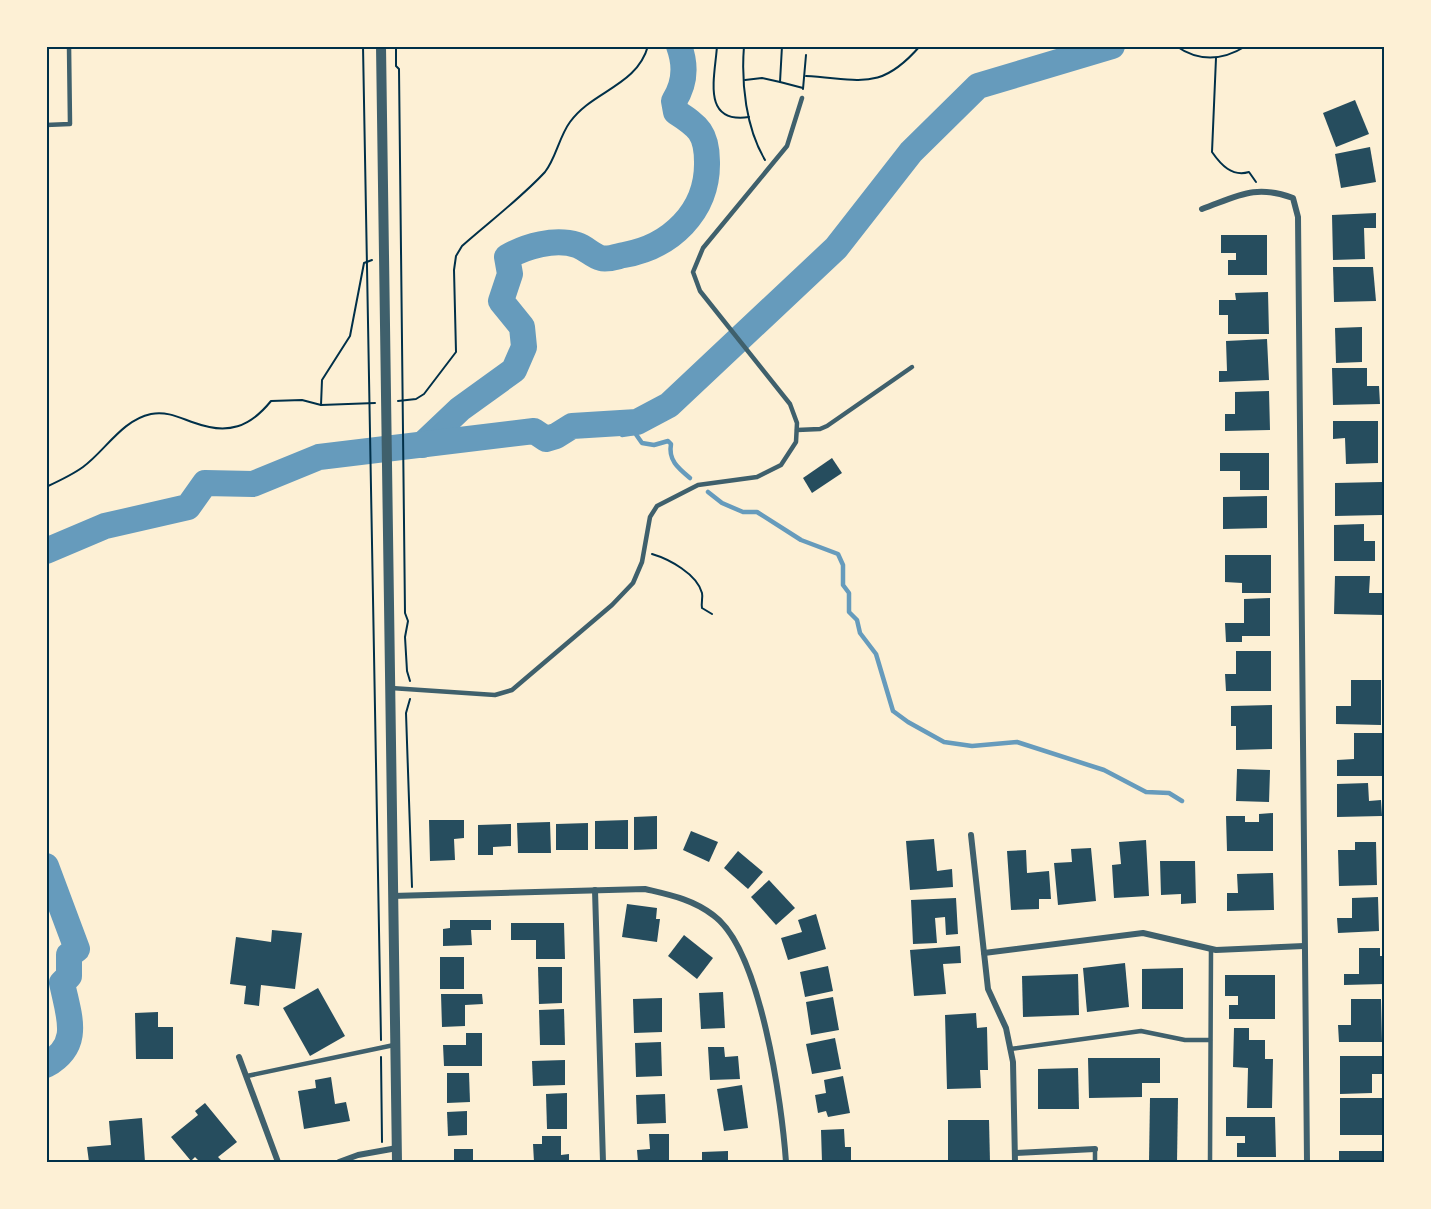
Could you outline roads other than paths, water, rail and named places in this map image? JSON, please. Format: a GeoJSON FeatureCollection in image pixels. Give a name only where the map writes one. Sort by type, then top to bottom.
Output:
{"type":"FeatureCollection","features":[{"type":"Feature","properties":{"kind":"street"},"geometry":{"type":"LineString","coordinates":[[381,46],[397,1162]]}},
{"type":"Feature","properties":{"kind":"street"},"geometry":{"type":"LineString","coordinates":[[1202,209],[1248,192],[1272,190],[1293,198],[1298,218],[1307,1162]]}},
{"type":"Feature","properties":{"kind":"street"},"geometry":{"type":"LineString","coordinates":[[971,835],[987,988],[1006,1028],[1013,1062],[1015,1162]]}},
{"type":"Feature","properties":{"kind":"street"},"geometry":{"type":"LineString","coordinates":[[392,896],[645,889],[684,897],[715,916],[734,938],[748,966],[766,1036],[784,1136],[786,1162]]}},
{"type":"Feature","properties":{"kind":"street"},"geometry":{"type":"LineString","coordinates":[[595,891],[603,1162]]}},
{"type":"Feature","properties":{"kind":"street"},"geometry":{"type":"LineString","coordinates":[[984,953],[1143,933],[1211,949],[1304,946]]}},
{"type":"Feature","properties":{"kind":"street"},"geometry":{"type":"LineString","coordinates":[[239,1057],[278,1162]]}},
{"type":"Feature","properties":{"kind":"street"},"geometry":{"type":"LineString","coordinates":[[339,1162],[358,1155],[397,1148]]}},
{"type":"Feature","properties":{"kind":"street"},"geometry":{"type":"LineString","coordinates":[[1015,1153],[1095,1149]]}},
{"type":"Feature","properties":{"kind":"lane"},"geometry":{"type":"LineString","coordinates":[[46,124],[70,124],[69,46]]}},
{"type":"Feature","properties":{"kind":"lane"},"geometry":{"type":"LineString","coordinates":[[391,688],[495,694],[512,690],[627,590],[638,574],[650,517],[657,506],[698,485],[769,473],[790,455],[796,442],[795,413],[784,394],[700,291],[693,272],[703,248],[791,138],[802,98]]}},
{"type":"Feature","properties":{"kind":"lane"},"geometry":{"type":"LineString","coordinates":[[797,430],[820,429],[827,426],[912,367]]}},
{"type":"Feature","properties":{"kind":"lane"},"geometry":{"type":"LineString","coordinates":[[1210,1162],[1211,949]]}},
{"type":"Feature","properties":{"kind":"lane"},"geometry":{"type":"LineString","coordinates":[[1010,1049],[1141,1031],[1185,1040],[1210,1040]]}},
{"type":"Feature","properties":{"kind":"lane"},"geometry":{"type":"LineString","coordinates":[[247,1076],[395,1045]]}},
{"type":"Feature","properties":{"kind":"lane"},"geometry":{"type":"LineString","coordinates":[[1095,1149],[1095,1162]]}},
{"type":"Feature","properties":{"kind":"waterway"},"geometry":{"type":"LineString","coordinates":[[422,445],[460,409],[514,370],[524,347],[522,327],[501,301],[510,274],[507,257],[532,247],[559,242],[577,245],[601,258],[641,251],[671,235],[693,211],[706,180],[707,152],[700,131],[676,112],[674,101],[683,74],[683,60],[679,46]]}},
{"type":"Feature","properties":{"kind":"waterway"},"geometry":{"type":"LineString","coordinates":[[46,551],[105,526],[188,507],[205,483],[253,484],[319,457],[534,431],[546,439],[572,426],[637,422],[669,405],[836,248],[911,152],[978,86],[1112,46]]}},
{"type":"Feature","properties":{"kind":"waterway"},"geometry":{"type":"LineString","coordinates":[[611,424],[622,435],[635,433],[642,443],[654,445],[668,441],[671,444],[671,455],[675,463],[690,478]]}},
{"type":"Feature","properties":{"kind":"waterway"},"geometry":{"type":"LineString","coordinates":[[708,492],[722,503],[743,512],[757,512],[801,540],[838,554],[843,565],[843,585],[849,593],[849,612],[857,620],[860,633],[876,654],[893,711],[908,722],[944,742],[972,746],[1017,742],[1104,770],[1146,792],[1169,793],[1182,801]]}},
{"type":"Feature","properties":{"kind":"waterway"},"geometry":{"type":"LineString","coordinates":[[46,866],[77,949],[69,955],[69,976],[62,983],[70,1019],[69,1039],[65,1049],[46,1065]]}}]}
